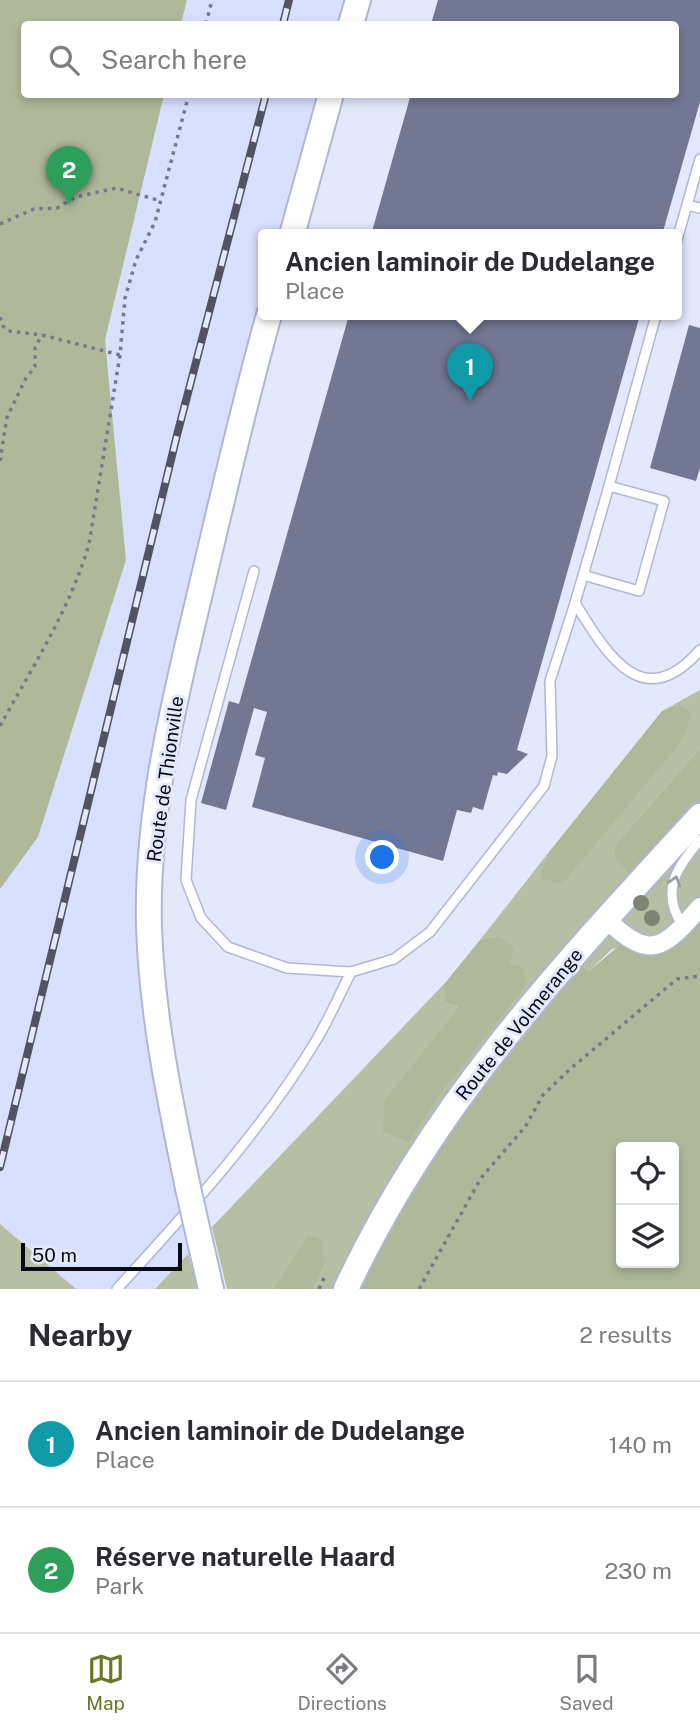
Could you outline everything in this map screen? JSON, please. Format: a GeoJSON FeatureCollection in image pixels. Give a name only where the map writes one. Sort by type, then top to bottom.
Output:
{"type":"FeatureCollection","features":[{"type":"Feature","properties":{"kind":"main road"},"geometry":{"type":"LineString","coordinates":[[352,21],[358,0]]}},
{"type":"Feature","properties":{"kind":"main road"},"geometry":{"type":"LineString","coordinates":[[294,229],[330,98]]}},
{"type":"Feature","properties":{"kind":"main road","name":"Route de Thionville"},"geometry":{"type":"LineString","coordinates":[[211,1289],[188,1188],[155,1011],[149,925],[152,836],[178,684],[247,394],[268,320]]}},
{"type":"Feature","properties":{"kind":"main road","name":"Route de Volmerange"},"geometry":{"type":"LineString","coordinates":[[346,1289],[401,1185],[456,1100],[502,1038],[700,817]]}},
{"type":"Feature","properties":{"kind":"street"},"geometry":{"type":"LineString","coordinates":[[606,919],[626,939],[640,946],[655,946],[683,926],[700,907]]}},
{"type":"Feature","properties":{"kind":"lane"},"geometry":{"type":"LineString","coordinates":[[681,229],[700,159]]}},
{"type":"Feature","properties":{"kind":"lane"},"geometry":{"type":"LineString","coordinates":[[687,205],[700,208]]}},
{"type":"Feature","properties":{"kind":"lane"},"geometry":{"type":"LineString","coordinates":[[254,571],[191,800],[186,880],[201,918],[228,947],[287,968],[351,972],[394,959],[430,932],[544,786],[552,756],[550,681],[609,486],[655,320]]}},
{"type":"Feature","properties":{"kind":"lane"},"geometry":{"type":"LineString","coordinates":[[583,575],[639,591],[664,501],[609,486]]}},
{"type":"Feature","properties":{"kind":"lane"},"geometry":{"type":"LineString","coordinates":[[575,603],[609,656],[631,674],[656,681],[683,670],[700,650]]}},
{"type":"Feature","properties":{"kind":"lane"},"geometry":{"type":"LineString","coordinates":[[683,926],[672,910],[671,892],[677,871],[700,840]]}},
{"type":"Feature","properties":{"kind":"lane"},"geometry":{"type":"LineString","coordinates":[[117,1289],[218,1177],[273,1105],[317,1038],[351,972]]}},
{"type":"Feature","properties":{"kind":"path"},"geometry":{"type":"LineString","coordinates":[[207,21],[212,0]]}},
{"type":"Feature","properties":{"kind":"path"},"geometry":{"type":"LineString","coordinates":[[0,726],[69,602],[81,572],[89,544],[120,355],[125,299],[136,260],[155,222],[188,98]]}},
{"type":"Feature","properties":{"kind":"path"},"geometry":{"type":"LineString","coordinates":[[0,224],[34,209],[57,208],[76,197],[116,188],[161,201]]}},
{"type":"Feature","properties":{"kind":"path"},"geometry":{"type":"LineString","coordinates":[[0,317],[3,327],[8,331],[42,335],[120,355]]}},
{"type":"Feature","properties":{"kind":"path"},"geometry":{"type":"LineString","coordinates":[[0,461],[7,417],[26,378],[35,367],[35,347],[42,335]]}},
{"type":"Feature","properties":{"kind":"path"},"geometry":{"type":"LineString","coordinates":[[419,1289],[481,1178],[525,1127],[543,1095],[618,1027],[677,979],[700,976]]}},
{"type":"Feature","properties":{"kind":"shaded area"},"geometry":{"type":"Polygon","coordinates":[[[187,0],[345,0],[339,21],[182,21],[187,0]]]}},
{"type":"Feature","properties":{"kind":"shaded area"},"geometry":{"type":"Polygon","coordinates":[[[163,98],[317,98],[281,229],[258,229],[258,307],[235,391],[153,751],[140,835],[138,926],[144,1012],[156,1099],[176,1202],[188,1188],[200,1241],[155,1289],[76,1289],[0,1224],[0,889],[38,837],[126,560],[105,340],[163,98]]]}},
{"type":"Feature","properties":{"kind":"green space"},"geometry":{"type":"Polygon","coordinates":[[[0,0],[187,0],[182,21],[21,21],[21,98],[163,98],[105,340],[126,560],[38,837],[0,889],[0,0]]]}},
{"type":"Feature","properties":{"kind":"green space"},"geometry":{"type":"Polygon","coordinates":[[[700,690],[700,748],[615,845],[613,855],[700,816],[700,907],[668,939],[612,949],[589,971],[572,958],[346,1289],[313,1289],[325,1265],[310,1234],[273,1289],[227,1289],[212,1227],[445,983],[445,1003],[458,1007],[385,1101],[409,1141],[444,1089],[509,963],[497,936],[480,940],[549,852],[541,878],[679,704],[662,711],[700,690]]]}},
{"type":"Feature","properties":{"kind":"green space"},"geometry":{"type":"Polygon","coordinates":[[[679,704],[692,713],[681,742],[562,884],[540,878],[549,852],[662,711],[679,704]]]}},
{"type":"Feature","properties":{"kind":"green space"},"geometry":{"type":"Polygon","coordinates":[[[700,748],[700,816],[650,871],[628,872],[613,855],[615,845],[700,748]]]}},
{"type":"Feature","properties":{"kind":"green space"},"geometry":{"type":"Polygon","coordinates":[[[700,907],[700,1289],[346,1289],[357,1265],[571,958],[589,971],[627,939],[655,946],[700,907]]]}},
{"type":"Feature","properties":{"kind":"green space"},"geometry":{"type":"Polygon","coordinates":[[[497,936],[515,948],[509,963],[522,967],[527,984],[444,1089],[409,1142],[383,1132],[385,1100],[458,1007],[445,1003],[445,983],[480,940],[497,936]]]}},
{"type":"Feature","properties":{"kind":"green space"},"geometry":{"type":"Polygon","coordinates":[[[0,1224],[76,1289],[0,1289],[0,1224]]]}},
{"type":"Feature","properties":{"kind":"green space"},"geometry":{"type":"Polygon","coordinates":[[[309,1234],[322,1241],[325,1265],[313,1289],[273,1289],[309,1234]]]}},
{"type":"Feature","properties":{"kind":"green space"},"geometry":{"type":"Polygon","coordinates":[[[188,1254],[198,1289],[155,1289],[188,1254]]]}},
{"type":"Feature","properties":{"kind":"building"},"geometry":{"type":"Polygon","coordinates":[[[438,0],[700,0],[700,102],[664,229],[373,229],[410,98],[679,98],[679,21],[432,21],[438,0]]]}},
{"type":"Feature","properties":{"kind":"building"},"geometry":{"type":"Polygon","coordinates":[[[348,320],[639,320],[517,750],[528,754],[507,774],[498,772],[497,776],[493,775],[483,810],[473,807],[471,813],[457,810],[443,861],[252,807],[265,758],[255,755],[267,712],[254,708],[226,810],[201,803],[229,701],[239,704],[348,320]]]}},
{"type":"Feature","properties":{"kind":"building"},"geometry":{"type":"Polygon","coordinates":[[[689,325],[700,328],[700,468],[696,481],[650,468],[689,325]]]}},
{"type":"Feature","properties":{"kind":"railway"},"geometry":{"type":"LineString","coordinates":[[284,21],[289,0]]}},
{"type":"Feature","properties":{"kind":"railway"},"geometry":{"type":"LineString","coordinates":[[0,1167],[177,435],[265,98]]}},
{"type":"Feature","properties":{"kind":"place","name":"Réserve naturelle Haard"},"geometry":{"type":"Point","coordinates":[69,204]}},
{"type":"Feature","properties":{"kind":"place","name":"Ancien laminoir de Dudelange"},"geometry":{"type":"Point","coordinates":[470,401]}}]}
